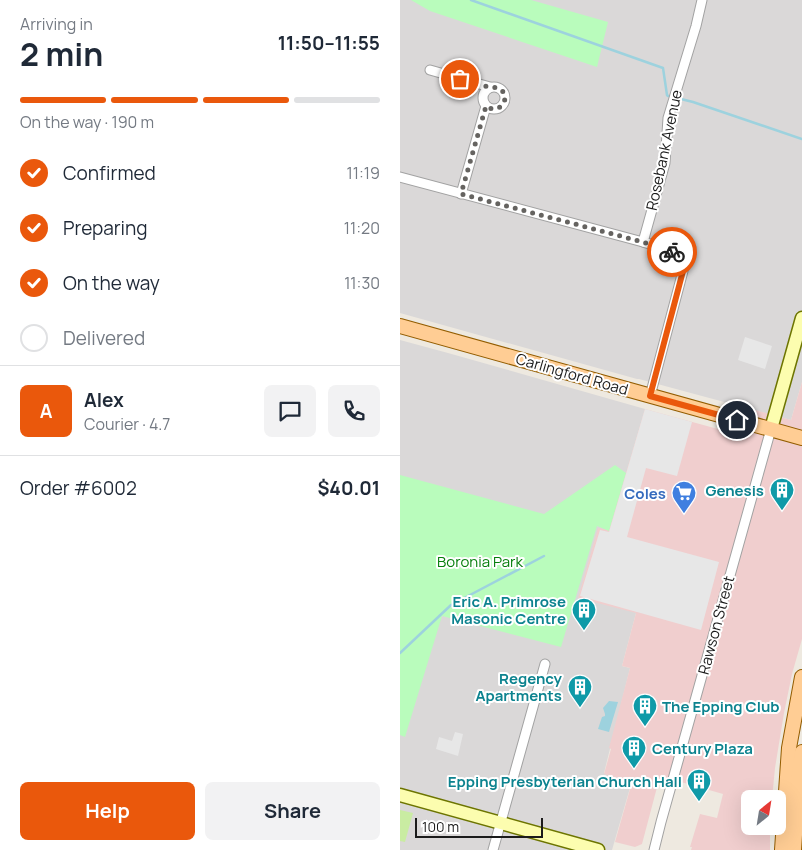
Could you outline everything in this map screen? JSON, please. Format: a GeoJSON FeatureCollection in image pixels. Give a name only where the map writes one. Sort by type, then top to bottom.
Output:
{"type":"FeatureCollection","features":[{"type":"Feature","properties":{"kind":"main road","name":"Carlingford Road"},"geometry":{"type":"LineString","coordinates":[[400,326],[802,438]]}},
{"type":"Feature","properties":{"kind":"main road"},"geometry":{"type":"LineString","coordinates":[[782,850],[789,748],[802,677]]}},
{"type":"Feature","properties":{"kind":"main road"},"geometry":{"type":"LineString","coordinates":[[794,850],[802,752]]}},
{"type":"Feature","properties":{"kind":"street","name":"Rosebank Avenue"},"geometry":{"type":"LineString","coordinates":[[643,242],[665,163],[668,118],[702,0]]}},
{"type":"Feature","properties":{"kind":"street"},"geometry":{"type":"LineString","coordinates":[[430,70],[499,88],[502,90],[505,100],[498,108],[491,109],[483,101],[486,91],[490,87]]}},
{"type":"Feature","properties":{"kind":"street"},"geometry":{"type":"LineString","coordinates":[[461,194],[486,106]]}},
{"type":"Feature","properties":{"kind":"street"},"geometry":{"type":"LineString","coordinates":[[400,177],[671,251],[681,260],[683,266],[650,396]]}},
{"type":"Feature","properties":{"kind":"street"},"geometry":{"type":"LineString","coordinates":[[771,430],[802,318]]}},
{"type":"Feature","properties":{"kind":"street","name":"Rawson Street"},"geometry":{"type":"LineString","coordinates":[[654,850],[771,430]]}},
{"type":"Feature","properties":{"kind":"street"},"geometry":{"type":"LineString","coordinates":[[493,850],[545,664]]}},
{"type":"Feature","properties":{"kind":"street"},"geometry":{"type":"LineString","coordinates":[[400,795],[598,850]]}},
{"type":"Feature","properties":{"kind":"shaded area"},"geometry":{"type":"Polygon","coordinates":[[[400,0],[802,0],[802,382],[791,420],[400,313],[400,0]]]}},
{"type":"Feature","properties":{"kind":"shaded area"},"geometry":{"type":"Polygon","coordinates":[[[745,337],[772,346],[765,369],[738,360],[745,337]]]}},
{"type":"Feature","properties":{"kind":"shaded area"},"geometry":{"type":"Polygon","coordinates":[[[400,340],[645,409],[609,532],[636,613],[622,666],[630,668],[604,773],[632,781],[612,850],[400,850],[400,340]]]}},
{"type":"Feature","properties":{"kind":"shaded area"},"geometry":{"type":"Polygon","coordinates":[[[802,382],[802,639],[784,713],[773,790],[741,790],[741,835],[770,835],[770,850],[691,850],[692,847],[690,847],[700,814],[717,818],[723,794],[660,776],[642,844],[635,847],[615,842],[632,782],[604,774],[630,668],[622,666],[636,613],[578,598],[598,528],[609,530],[645,409],[747,437],[755,410],[791,420],[802,382]]]}},
{"type":"Feature","properties":{"kind":"shaded area"},"geometry":{"type":"Polygon","coordinates":[[[645,409],[692,422],[677,476],[646,468],[627,537],[719,562],[701,630],[580,596],[600,530],[609,532],[645,409]]]}},
{"type":"Feature","properties":{"kind":"shaded area"},"geometry":{"type":"Polygon","coordinates":[[[455,732],[463,734],[458,756],[436,749],[439,737],[452,741],[455,732]]]}},
{"type":"Feature","properties":{"kind":"green space"},"geometry":{"type":"Polygon","coordinates":[[[411,0],[531,0],[608,22],[597,67],[430,11],[411,0]]]}},
{"type":"Feature","properties":{"kind":"green space","name":"Boronia Park"},"geometry":{"type":"Polygon","coordinates":[[[615,465],[626,473],[609,531],[597,526],[561,647],[442,616],[405,737],[400,735],[400,475],[544,514],[615,465]]]}},
{"type":"Feature","properties":{"kind":"green space"},"geometry":{"type":"Polygon","coordinates":[[[400,810],[413,813],[405,842],[400,841],[400,810]]]}},
{"type":"Feature","properties":{"kind":"water"},"geometry":{"type":"Polygon","coordinates":[[[609,701],[618,702],[609,732],[598,729],[602,717],[605,716],[603,708],[609,701]]]}},
{"type":"Feature","properties":{"kind":"waterway"},"geometry":{"type":"LineString","coordinates":[[471,0],[663,68],[668,96]]}},
{"type":"Feature","properties":{"kind":"waterway"},"geometry":{"type":"LineString","coordinates":[[681,99],[802,139]]}},
{"type":"Feature","properties":{"kind":"waterway"},"geometry":{"type":"LineString","coordinates":[[400,653],[451,605],[544,556]]}},
{"type":"Feature","properties":{"kind":"way so far"},"geometry":{"type":"LineString","coordinates":[[460,79],[499,88],[505,97],[503,104],[498,108],[491,109],[486,106],[461,194],[643,242],[672,252]]}},
{"type":"Feature","properties":{"kind":"place","name":"Genesis"},"geometry":{"type":"Point","coordinates":[782,511]}},
{"type":"Feature","properties":{"kind":"place","name":"Coles"},"geometry":{"type":"Point","coordinates":[684,514]}},
{"type":"Feature","properties":{"kind":"place","name":"Eric A. Primrose Masonic Centre"},"geometry":{"type":"Point","coordinates":[584,631]}},
{"type":"Feature","properties":{"kind":"place","name":"Regency Apartments"},"geometry":{"type":"Point","coordinates":[580,708]}},
{"type":"Feature","properties":{"kind":"place","name":"The Epping Club"},"geometry":{"type":"Point","coordinates":[645,727]}},
{"type":"Feature","properties":{"kind":"place","name":"Century Plaza"},"geometry":{"type":"Point","coordinates":[634,769]}},
{"type":"Feature","properties":{"kind":"place","name":"Epping Presbyterian Church Hall"},"geometry":{"type":"Point","coordinates":[699,802]}},
{"type":"Feature","properties":{"kind":"route"},"geometry":{"type":"LineString","coordinates":[[672,252],[681,260],[683,271],[650,396],[737,420]]}}]}
